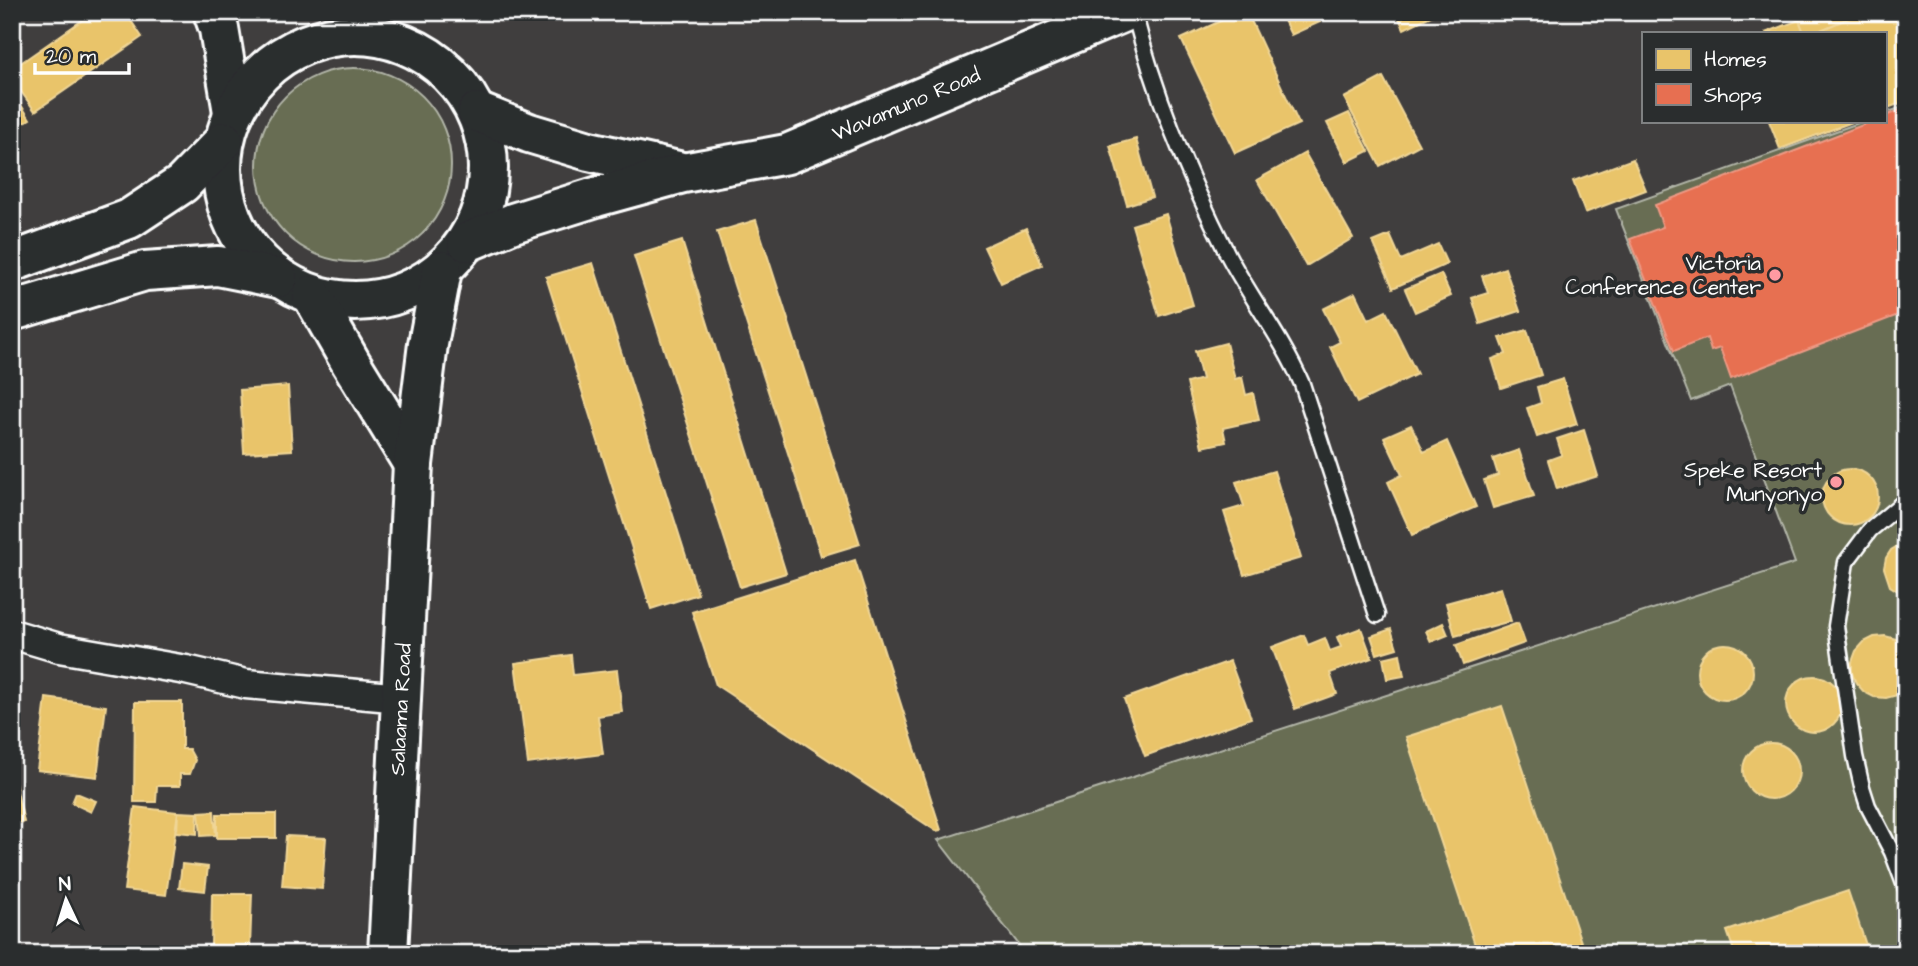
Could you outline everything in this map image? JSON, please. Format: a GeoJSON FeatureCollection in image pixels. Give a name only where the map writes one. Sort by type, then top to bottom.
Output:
{"type":"FeatureCollection","features":[{"type":"Feature","properties":{"kind":"main road"},"geometry":{"type":"LineString","coordinates":[[213,12],[219,29],[229,126],[221,180],[230,217],[250,251],[278,278]]}},
{"type":"Feature","properties":{"kind":"main road"},"geometry":{"type":"LineString","coordinates":[[302,12],[340,36]]}},
{"type":"Feature","properties":{"kind":"main road","name":"Wavamuno Road"},"geometry":{"type":"LineString","coordinates":[[467,242],[513,223],[683,173],[787,154],[1124,12]]}},
{"type":"Feature","properties":{"kind":"main road"},"geometry":{"type":"LineString","coordinates":[[12,262],[129,219],[182,184],[229,126],[247,89],[266,69],[288,53],[313,42],[340,36],[381,37],[421,52],[453,77],[477,112],[487,144],[489,178],[482,211],[467,242],[442,270],[413,289],[380,299],[346,301],[312,295],[278,278],[218,266],[145,271],[12,312]]}},
{"type":"Feature","properties":{"kind":"main road","name":"Wavamuno Road"},"geometry":{"type":"LineString","coordinates":[[477,112],[529,133],[577,148],[683,173]]}},
{"type":"Feature","properties":{"kind":"main road","name":"Salaama Road"},"geometry":{"type":"LineString","coordinates":[[388,954],[413,464],[428,344],[442,270]]}},
{"type":"Feature","properties":{"kind":"main road"},"geometry":{"type":"LineString","coordinates":[[312,295],[413,464]]}},
{"type":"Feature","properties":{"kind":"street"},"geometry":{"type":"LineString","coordinates":[[12,634],[59,648],[186,670],[246,684],[401,698]]}},
{"type":"Feature","properties":{"kind":"lane"},"geometry":{"type":"LineString","coordinates":[[1134,12],[1147,64],[1187,165],[1228,255],[1290,355],[1302,384],[1377,615]]}},
{"type":"Feature","properties":{"kind":"lane"},"geometry":{"type":"LineString","coordinates":[[1906,500],[1870,530],[1846,562],[1836,626],[1862,787],[1906,889]]}},
{"type":"Feature","properties":{"kind":"green space"},"geometry":{"type":"Polygon","coordinates":[[[354,68],[391,75],[423,96],[444,128],[451,165],[444,202],[423,234],[391,255],[354,262],[317,255],[285,234],[264,202],[257,165],[264,128],[285,96],[317,75],[354,68]]]}},
{"type":"Feature","properties":{"kind":"green space","name":"Speke Resort Munyonyo"},"geometry":{"type":"Polygon","coordinates":[[[1906,106],[1906,954],[1026,954],[938,840],[1795,563],[1730,386],[1691,401],[1616,209],[1861,122],[1886,122],[1886,113],[1906,106]]]}},
{"type":"Feature","properties":{"kind":"building: Homes"},"geometry":{"type":"Polygon","coordinates":[[[94,12],[125,12],[142,37],[35,111],[12,79],[12,69],[94,12]]]}},
{"type":"Feature","properties":{"kind":"building: Homes"},"geometry":{"type":"Polygon","coordinates":[[[1240,12],[1247,12],[1299,124],[1235,153],[1181,39],[1240,12]]]}},
{"type":"Feature","properties":{"kind":"building: Homes"},"geometry":{"type":"Polygon","coordinates":[[[1280,12],[1316,12],[1320,22],[1291,35],[1280,12]]]}},
{"type":"Feature","properties":{"kind":"building: Homes"},"geometry":{"type":"Polygon","coordinates":[[[1396,12],[1439,12],[1404,29],[1396,12]]]}},
{"type":"Feature","properties":{"kind":"building: Homes"},"geometry":{"type":"Polygon","coordinates":[[[1796,12],[1863,12],[1816,32],[1804,32],[1796,12]]]}},
{"type":"Feature","properties":{"kind":"building: Homes"},"geometry":{"type":"Polygon","coordinates":[[[1863,12],[1895,12],[1906,39],[1906,101],[1886,109],[1886,32],[1816,32],[1863,12]]]}},
{"type":"Feature","properties":{"kind":"building: Homes"},"geometry":{"type":"Polygon","coordinates":[[[1799,20],[1804,32],[1768,32],[1799,20]]]}},
{"type":"Feature","properties":{"kind":"building: Homes"},"geometry":{"type":"Polygon","coordinates":[[[1383,77],[1419,145],[1380,166],[1344,98],[1383,77]]]}},
{"type":"Feature","properties":{"kind":"building: Homes"},"geometry":{"type":"Polygon","coordinates":[[[12,91],[30,119],[12,130],[12,91]]]}},
{"type":"Feature","properties":{"kind":"building: Homes"},"geometry":{"type":"Polygon","coordinates":[[[1349,113],[1369,151],[1347,162],[1327,123],[1349,113]]]}},
{"type":"Feature","properties":{"kind":"building: Homes"},"geometry":{"type":"Polygon","coordinates":[[[1769,122],[1852,122],[1780,149],[1769,122]]]}},
{"type":"Feature","properties":{"kind":"building: Homes"},"geometry":{"type":"Polygon","coordinates":[[[1136,139],[1152,197],[1127,205],[1110,146],[1136,139]]]}},
{"type":"Feature","properties":{"kind":"building: Homes"},"geometry":{"type":"Polygon","coordinates":[[[1305,153],[1353,238],[1306,266],[1257,180],[1305,153]]]}},
{"type":"Feature","properties":{"kind":"building: Homes"},"geometry":{"type":"Polygon","coordinates":[[[1633,159],[1646,190],[1585,213],[1573,181],[1633,159]]]}},
{"type":"Feature","properties":{"kind":"building: Homes"},"geometry":{"type":"Polygon","coordinates":[[[1166,214],[1193,305],[1159,316],[1132,225],[1166,214]]]}},
{"type":"Feature","properties":{"kind":"building: Homes"},"geometry":{"type":"Polygon","coordinates":[[[756,220],[860,544],[821,556],[717,232],[756,220]]]}},
{"type":"Feature","properties":{"kind":"building: Homes"},"geometry":{"type":"Polygon","coordinates":[[[1026,228],[1042,265],[1001,283],[984,247],[1026,228]]]}},
{"type":"Feature","properties":{"kind":"building: Homes"},"geometry":{"type":"Polygon","coordinates":[[[1390,235],[1401,260],[1438,244],[1447,264],[1393,288],[1373,242],[1390,235]]]}},
{"type":"Feature","properties":{"kind":"building: Homes"},"geometry":{"type":"Polygon","coordinates":[[[682,241],[786,573],[740,587],[634,256],[682,241]]]}},
{"type":"Feature","properties":{"kind":"building: Homes"},"geometry":{"type":"Polygon","coordinates":[[[593,263],[698,594],[651,609],[546,277],[593,263]]]}},
{"type":"Feature","properties":{"kind":"building: Homes"},"geometry":{"type":"Polygon","coordinates":[[[1505,268],[1520,311],[1480,324],[1472,298],[1488,293],[1482,276],[1505,268]]]}},
{"type":"Feature","properties":{"kind":"building: Homes"},"geometry":{"type":"Polygon","coordinates":[[[1441,274],[1451,296],[1415,312],[1405,289],[1441,274]]]}},
{"type":"Feature","properties":{"kind":"building: Homes"},"geometry":{"type":"Polygon","coordinates":[[[1355,293],[1368,320],[1386,311],[1417,374],[1357,403],[1330,347],[1340,342],[1323,309],[1355,293]]]}},
{"type":"Feature","properties":{"kind":"building: Homes"},"geometry":{"type":"Polygon","coordinates":[[[1527,330],[1541,375],[1501,388],[1492,359],[1506,354],[1500,338],[1527,330]]]}},
{"type":"Feature","properties":{"kind":"building: Homes"},"geometry":{"type":"Polygon","coordinates":[[[1226,343],[1235,379],[1242,377],[1246,395],[1253,393],[1259,420],[1223,428],[1226,442],[1202,447],[1187,383],[1202,379],[1195,351],[1226,343]]]}},
{"type":"Feature","properties":{"kind":"building: Homes"},"geometry":{"type":"Polygon","coordinates":[[[1563,379],[1577,424],[1537,437],[1527,408],[1541,403],[1537,387],[1563,379]]]}},
{"type":"Feature","properties":{"kind":"building: Homes"},"geometry":{"type":"Polygon","coordinates":[[[288,386],[292,450],[244,453],[240,390],[288,386]]]}},
{"type":"Feature","properties":{"kind":"building: Homes"},"geometry":{"type":"Polygon","coordinates":[[[1906,418],[1906,445],[1903,438],[1906,418]]]}},
{"type":"Feature","properties":{"kind":"building: Homes"},"geometry":{"type":"Polygon","coordinates":[[[1411,425],[1424,452],[1447,441],[1476,507],[1412,535],[1388,482],[1402,475],[1384,437],[1411,425]]]}},
{"type":"Feature","properties":{"kind":"building: Homes"},"geometry":{"type":"Polygon","coordinates":[[[1584,430],[1598,476],[1557,489],[1548,460],[1562,455],[1557,439],[1584,430]]]}},
{"type":"Feature","properties":{"kind":"building: Homes"},"geometry":{"type":"Polygon","coordinates":[[[1519,450],[1534,496],[1493,508],[1484,480],[1498,475],[1493,459],[1519,450]]]}},
{"type":"Feature","properties":{"kind":"building: Homes"},"geometry":{"type":"Polygon","coordinates":[[[1850,469],[1861,471],[1870,477],[1876,486],[1876,508],[1870,517],[1861,523],[1850,525],[1839,523],[1830,517],[1824,508],[1822,497],[1824,486],[1830,477],[1839,471],[1850,469]]]}},
{"type":"Feature","properties":{"kind":"building: Homes"},"geometry":{"type":"Polygon","coordinates":[[[1274,471],[1301,558],[1244,575],[1224,512],[1244,506],[1236,482],[1274,471]]]}},
{"type":"Feature","properties":{"kind":"building: Homes"},"geometry":{"type":"Polygon","coordinates":[[[1906,541],[1906,596],[1890,586],[1884,568],[1891,550],[1906,541]]]}},
{"type":"Feature","properties":{"kind":"building: Homes"},"geometry":{"type":"Polygon","coordinates":[[[855,560],[941,830],[936,831],[716,685],[692,612],[855,560]]]}},
{"type":"Feature","properties":{"kind":"building: Homes"},"geometry":{"type":"Polygon","coordinates":[[[1501,588],[1511,621],[1455,636],[1446,603],[1501,588]]]}},
{"type":"Feature","properties":{"kind":"building: Homes"},"geometry":{"type":"Polygon","coordinates":[[[1443,623],[1448,635],[1431,642],[1426,631],[1443,623]]]}},
{"type":"Feature","properties":{"kind":"building: Homes"},"geometry":{"type":"Polygon","coordinates":[[[1518,623],[1525,643],[1463,665],[1456,645],[1518,623]]]}},
{"type":"Feature","properties":{"kind":"building: Homes"},"geometry":{"type":"Polygon","coordinates":[[[1361,628],[1372,658],[1330,673],[1337,694],[1295,709],[1272,647],[1304,635],[1308,645],[1325,638],[1330,651],[1341,647],[1337,637],[1361,628]]]}},
{"type":"Feature","properties":{"kind":"building: Homes"},"geometry":{"type":"Polygon","coordinates":[[[1391,629],[1397,648],[1377,654],[1371,636],[1391,629]]]}},
{"type":"Feature","properties":{"kind":"building: Homes"},"geometry":{"type":"Polygon","coordinates":[[[1885,636],[1896,639],[1906,647],[1906,688],[1897,695],[1886,698],[1874,697],[1864,692],[1852,673],[1856,651],[1864,642],[1885,636]]]}},
{"type":"Feature","properties":{"kind":"building: Homes"},"geometry":{"type":"Polygon","coordinates":[[[1725,644],[1736,646],[1745,652],[1751,661],[1751,683],[1745,692],[1736,698],[1725,700],[1714,698],[1705,692],[1699,683],[1697,672],[1699,661],[1705,652],[1714,646],[1725,644]]]}},
{"type":"Feature","properties":{"kind":"building: Homes"},"geometry":{"type":"Polygon","coordinates":[[[1400,654],[1404,676],[1387,679],[1383,658],[1400,654]]]}},
{"type":"Feature","properties":{"kind":"building: Homes"},"geometry":{"type":"Polygon","coordinates":[[[571,655],[573,675],[617,670],[622,712],[598,716],[603,754],[528,764],[515,663],[571,655]]]}},
{"type":"Feature","properties":{"kind":"building: Homes"},"geometry":{"type":"Polygon","coordinates":[[[1230,661],[1251,718],[1145,756],[1124,699],[1230,661]]]}},
{"type":"Feature","properties":{"kind":"building: Homes"},"geometry":{"type":"Polygon","coordinates":[[[1814,676],[1825,678],[1834,684],[1840,693],[1840,715],[1834,724],[1825,730],[1814,732],[1803,730],[1794,724],[1788,715],[1786,704],[1788,693],[1794,684],[1803,678],[1814,676]]]}},
{"type":"Feature","properties":{"kind":"building: Homes"},"geometry":{"type":"Polygon","coordinates":[[[46,698],[106,706],[97,777],[37,770],[46,698]]]}},
{"type":"Feature","properties":{"kind":"building: Homes"},"geometry":{"type":"Polygon","coordinates":[[[135,702],[182,702],[182,749],[189,749],[195,760],[190,774],[180,774],[180,786],[157,786],[156,802],[134,802],[135,702]]]}},
{"type":"Feature","properties":{"kind":"building: Homes"},"geometry":{"type":"Polygon","coordinates":[[[1502,706],[1585,954],[1478,954],[1406,737],[1502,706]]]}},
{"type":"Feature","properties":{"kind":"building: Homes"},"geometry":{"type":"Polygon","coordinates":[[[1771,743],[1782,745],[1791,751],[1797,760],[1797,782],[1791,791],[1782,797],[1771,799],[1760,797],[1751,791],[1745,782],[1743,771],[1745,760],[1751,751],[1760,745],[1771,743]]]}},
{"type":"Feature","properties":{"kind":"building: Homes"},"geometry":{"type":"Polygon","coordinates":[[[15,783],[24,822],[12,824],[12,784],[15,783]]]}},
{"type":"Feature","properties":{"kind":"building: Homes"},"geometry":{"type":"Polygon","coordinates":[[[76,793],[96,801],[91,812],[72,803],[76,793]]]}},
{"type":"Feature","properties":{"kind":"building: Homes"},"geometry":{"type":"Polygon","coordinates":[[[135,807],[178,812],[166,895],[124,890],[135,807]]]}},
{"type":"Feature","properties":{"kind":"building: Homes"},"geometry":{"type":"Polygon","coordinates":[[[214,811],[216,835],[201,836],[199,812],[214,811]]]}},
{"type":"Feature","properties":{"kind":"building: Homes"},"geometry":{"type":"Polygon","coordinates":[[[178,812],[198,813],[197,834],[177,832],[178,812]]]}},
{"type":"Feature","properties":{"kind":"building: Homes"},"geometry":{"type":"Polygon","coordinates":[[[217,814],[276,814],[276,838],[217,838],[217,814]]]}},
{"type":"Feature","properties":{"kind":"building: Homes"},"geometry":{"type":"Polygon","coordinates":[[[286,836],[326,838],[322,889],[282,886],[286,836]]]}},
{"type":"Feature","properties":{"kind":"building: Homes"},"geometry":{"type":"Polygon","coordinates":[[[182,864],[208,867],[205,891],[179,888],[182,864]]]}},
{"type":"Feature","properties":{"kind":"building: Homes"},"geometry":{"type":"Polygon","coordinates":[[[1848,891],[1869,954],[1735,954],[1727,931],[1848,891]]]}},
{"type":"Feature","properties":{"kind":"building: Homes"},"geometry":{"type":"Polygon","coordinates":[[[212,894],[252,894],[250,947],[211,945],[212,894]]]}},
{"type":"Feature","properties":{"kind":"building: Homes"},"geometry":{"type":"Polygon","coordinates":[[[19,934],[22,954],[12,954],[12,935],[19,934]]]}},
{"type":"Feature","properties":{"kind":"building: Shops","name":"Victoria Conference Center"},"geometry":{"type":"Polygon","coordinates":[[[1906,108],[1906,312],[1731,379],[1720,348],[1711,351],[1707,338],[1674,351],[1630,239],[1663,227],[1655,205],[1870,122],[1886,122],[1886,116],[1906,108]]]}},
{"type":"Feature","properties":{"kind":"place","name":"Victoria Conference Center"},"geometry":{"type":"Point","coordinates":[1775,275]}},
{"type":"Feature","properties":{"kind":"place","name":"Speke Resort Munyonyo"},"geometry":{"type":"Point","coordinates":[1836,482]}}]}
